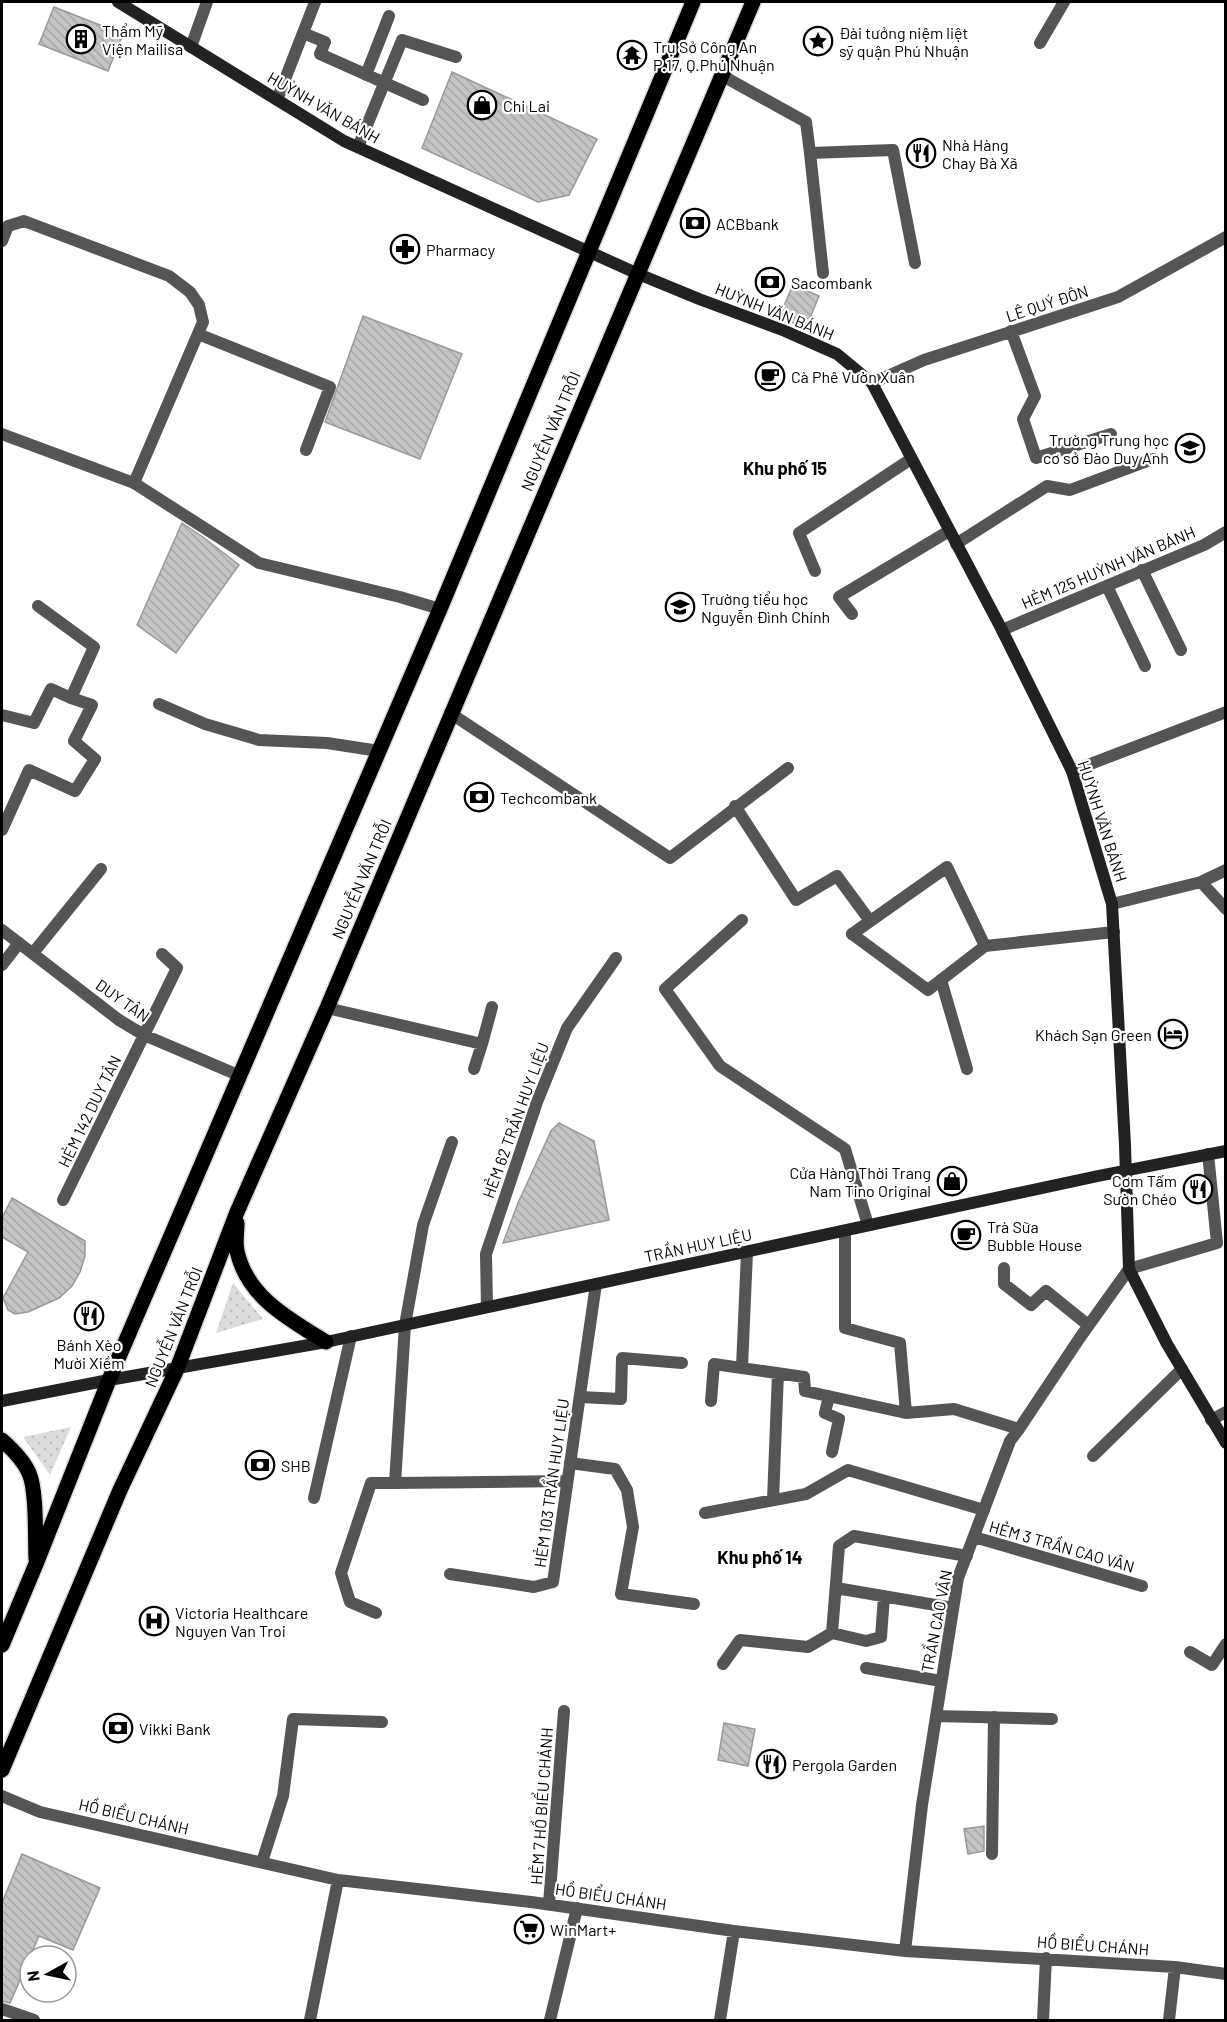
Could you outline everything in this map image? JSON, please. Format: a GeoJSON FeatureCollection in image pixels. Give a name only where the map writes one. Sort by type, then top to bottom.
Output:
{"type":"FeatureCollection","features":[{"type":"Feature","properties":{"kind":"main road","name":"NGUYỄN VĂN TRỖI"},"geometry":{"type":"LineString","coordinates":[[2,1645],[108,1380],[166,1250],[238,1075],[440,609],[693,2]]}},
{"type":"Feature","properties":{"kind":"main road","name":"NGUYỄN VĂN TRỖI"},"geometry":{"type":"LineString","coordinates":[[2,1770],[120,1490],[177,1369],[237,1212],[327,1008],[636,273],[753,2]]}},
{"type":"Feature","properties":{"kind":"main road"},"geometry":{"type":"LineString","coordinates":[[237,1212],[237,1250],[245,1272],[260,1295],[281,1314],[326,1342]]}},
{"type":"Feature","properties":{"kind":"main road"},"geometry":{"type":"LineString","coordinates":[[2,1440],[29,1473],[34,1505],[36,1564]]}},
{"type":"Feature","properties":{"kind":"street","name":"HUỲNH VĂN BÁNH"},"geometry":{"type":"LineString","coordinates":[[118,2],[344,141],[636,273],[785,331],[837,354],[872,383],[1002,630],[1072,771],[1112,904],[1129,1269],[1182,1370],[1226,1443]]}},
{"type":"Feature","properties":{"kind":"street"},"geometry":{"type":"LineString","coordinates":[[191,47],[207,2]]}},
{"type":"Feature","properties":{"kind":"street"},"geometry":{"type":"LineString","coordinates":[[277,100],[315,2]]}},
{"type":"Feature","properties":{"kind":"street"},"geometry":{"type":"LineString","coordinates":[[1040,43],[1064,2]]}},
{"type":"Feature","properties":{"kind":"street"},"geometry":{"type":"LineString","coordinates":[[366,75],[389,16]]}},
{"type":"Feature","properties":{"kind":"street"},"geometry":{"type":"LineString","coordinates":[[303,33],[325,42],[320,54],[423,100]]}},
{"type":"Feature","properties":{"kind":"street"},"geometry":{"type":"LineString","coordinates":[[358,147],[402,40],[456,57]]}},
{"type":"Feature","properties":{"kind":"street"},"geometry":{"type":"LineString","coordinates":[[721,75],[806,122],[823,273]]}},
{"type":"Feature","properties":{"kind":"street"},"geometry":{"type":"LineString","coordinates":[[810,153],[893,150],[915,264]]}},
{"type":"Feature","properties":{"kind":"street"},"geometry":{"type":"LineString","coordinates":[[2,241],[8,226],[24,221],[169,276],[190,292],[199,305],[202,322],[198,334],[134,483]]}},
{"type":"Feature","properties":{"kind":"street","name":"LÊ QUÝ ÐÔN"},"geometry":{"type":"LineString","coordinates":[[872,383],[924,360],[1118,297],[1226,237]]}},
{"type":"Feature","properties":{"kind":"street"},"geometry":{"type":"LineString","coordinates":[[1011,331],[1035,396],[1023,419],[1036,458],[1111,434]]}},
{"type":"Feature","properties":{"kind":"street"},"geometry":{"type":"LineString","coordinates":[[198,334],[330,387],[306,450]]}},
{"type":"Feature","properties":{"kind":"street"},"geometry":{"type":"LineString","coordinates":[[2,434],[134,483],[258,563],[400,597],[440,609]]}},
{"type":"Feature","properties":{"kind":"street"},"geometry":{"type":"LineString","coordinates":[[815,571],[799,533],[911,459]]}},
{"type":"Feature","properties":{"kind":"street"},"geometry":{"type":"LineString","coordinates":[[956,544],[1047,486],[1070,490],[1153,459]]}},
{"type":"Feature","properties":{"kind":"street"},"geometry":{"type":"LineString","coordinates":[[852,614],[839,597],[949,531]]}},
{"type":"Feature","properties":{"kind":"street","name":"HẺM 125 HUỲNH VĂN BÁNH"},"geometry":{"type":"LineString","coordinates":[[1002,630],[1204,545],[1226,532]]}},
{"type":"Feature","properties":{"kind":"street"},"geometry":{"type":"LineString","coordinates":[[1142,570],[1181,650]]}},
{"type":"Feature","properties":{"kind":"street"},"geometry":{"type":"LineString","coordinates":[[1107,586],[1145,666]]}},
{"type":"Feature","properties":{"kind":"street"},"geometry":{"type":"LineString","coordinates":[[38,606],[94,647],[71,698]]}},
{"type":"Feature","properties":{"kind":"street"},"geometry":{"type":"LineString","coordinates":[[2,715],[34,723],[51,689],[92,705],[74,741],[95,759],[75,791],[29,770],[5,813],[2,830]]}},
{"type":"Feature","properties":{"kind":"street"},"geometry":{"type":"LineString","coordinates":[[159,704],[205,724],[259,740],[327,742],[379,751]]}},
{"type":"Feature","properties":{"kind":"street"},"geometry":{"type":"LineString","coordinates":[[1072,771],[1226,712]]}},
{"type":"Feature","properties":{"kind":"street"},"geometry":{"type":"LineString","coordinates":[[450,713],[670,858],[735,806],[788,768]]}},
{"type":"Feature","properties":{"kind":"street"},"geometry":{"type":"LineString","coordinates":[[735,806],[796,900],[837,876],[870,921]]}},
{"type":"Feature","properties":{"kind":"street"},"geometry":{"type":"LineString","coordinates":[[985,946],[947,867],[852,933],[928,990],[985,946],[1114,932]]}},
{"type":"Feature","properties":{"kind":"street"},"geometry":{"type":"LineString","coordinates":[[33,953],[100,869]]}},
{"type":"Feature","properties":{"kind":"street"},"geometry":{"type":"LineString","coordinates":[[1112,904],[1201,882],[1226,870]]}},
{"type":"Feature","properties":{"kind":"street"},"geometry":{"type":"LineString","coordinates":[[1201,882],[1226,909]]}},
{"type":"Feature","properties":{"kind":"street"},"geometry":{"type":"LineString","coordinates":[[742,920],[665,989],[720,1066],[845,1149],[868,1225]]}},
{"type":"Feature","properties":{"kind":"street","name":"DUY TÂN"},"geometry":{"type":"LineString","coordinates":[[2,930],[119,1020],[144,1035],[238,1075]]}},
{"type":"Feature","properties":{"kind":"street"},"geometry":{"type":"LineString","coordinates":[[2,965],[19,943]]}},
{"type":"Feature","properties":{"kind":"street","name":"HẺM 142 DUY TÂN"},"geometry":{"type":"LineString","coordinates":[[63,1200],[177,968],[162,954]]}},
{"type":"Feature","properties":{"kind":"street","name":"HẺM 62 TRẦN HUY LIỆU"},"geometry":{"type":"LineString","coordinates":[[487,1307],[486,1254],[537,1102],[567,1028],[616,958]]}},
{"type":"Feature","properties":{"kind":"street"},"geometry":{"type":"LineString","coordinates":[[941,980],[968,1069]]}},
{"type":"Feature","properties":{"kind":"street"},"geometry":{"type":"LineString","coordinates":[[474,1068],[492,1007]]}},
{"type":"Feature","properties":{"kind":"street"},"geometry":{"type":"LineString","coordinates":[[327,1008],[482,1044]]}},
{"type":"Feature","properties":{"kind":"street"},"geometry":{"type":"LineString","coordinates":[[394,1482],[405,1325],[423,1225],[452,1142]]}},
{"type":"Feature","properties":{"kind":"street","name":"TRẦN HUY LIỆU"},"geometry":{"type":"LineString","coordinates":[[108,1380],[326,1342],[1126,1170],[1226,1151]]}},
{"type":"Feature","properties":{"kind":"street"},"geometry":{"type":"LineString","coordinates":[[1129,1269],[1218,1243],[1220,1221],[1208,1154]]}},
{"type":"Feature","properties":{"kind":"street"},"geometry":{"type":"LineString","coordinates":[[845,1231],[846,1328],[900,1343],[906,1413]]}},
{"type":"Feature","properties":{"kind":"street"},"geometry":{"type":"LineString","coordinates":[[742,1367],[747,1252]]}},
{"type":"Feature","properties":{"kind":"street"},"geometry":{"type":"LineString","coordinates":[[1004,1268],[1004,1284],[1030,1305],[1046,1291],[1088,1325]]}},
{"type":"Feature","properties":{"kind":"street","name":"TRẦN CAO VÂN"},"geometry":{"type":"LineString","coordinates":[[905,1951],[922,1805],[958,1578],[1010,1441],[1088,1325],[1129,1269]]}},
{"type":"Feature","properties":{"kind":"street","name":"HẺM 103 TRẦN HUY LIỆU"},"geometry":{"type":"LineString","coordinates":[[450,1574],[534,1587],[553,1582],[596,1284]]}},
{"type":"Feature","properties":{"kind":"street"},"geometry":{"type":"LineString","coordinates":[[314,1498],[351,1336]]}},
{"type":"Feature","properties":{"kind":"street"},"geometry":{"type":"LineString","coordinates":[[580,1397],[621,1399],[622,1358],[682,1363]]}},
{"type":"Feature","properties":{"kind":"street"},"geometry":{"type":"LineString","coordinates":[[711,1401],[714,1364],[804,1377],[805,1391],[906,1413],[954,1409],[1018,1429]]}},
{"type":"Feature","properties":{"kind":"street"},"geometry":{"type":"LineString","coordinates":[[1093,1456],[1182,1370]]}},
{"type":"Feature","properties":{"kind":"street"},"geometry":{"type":"LineString","coordinates":[[773,1500],[778,1373]]}},
{"type":"Feature","properties":{"kind":"street"},"geometry":{"type":"LineString","coordinates":[[2,1401],[108,1380]]}},
{"type":"Feature","properties":{"kind":"street"},"geometry":{"type":"LineString","coordinates":[[829,1396],[825,1413],[839,1419],[832,1452]]}},
{"type":"Feature","properties":{"kind":"street"},"geometry":{"type":"LineString","coordinates":[[1211,1420],[1226,1412]]}},
{"type":"Feature","properties":{"kind":"street"},"geometry":{"type":"LineString","coordinates":[[570,1463],[615,1468],[627,1490],[633,1527],[621,1594],[694,1604]]}},
{"type":"Feature","properties":{"kind":"street"},"geometry":{"type":"LineString","coordinates":[[705,1514],[806,1494],[848,1470],[984,1510]]}},
{"type":"Feature","properties":{"kind":"street"},"geometry":{"type":"LineString","coordinates":[[376,1613],[350,1602],[341,1573],[371,1483],[567,1481]]}},
{"type":"Feature","properties":{"kind":"street"},"geometry":{"type":"LineString","coordinates":[[832,1633],[839,1546],[854,1536],[967,1556]]}},
{"type":"Feature","properties":{"kind":"street","name":"HẺM 3 TRẦN CAO VÂN"},"geometry":{"type":"LineString","coordinates":[[974,1537],[1142,1586]]}},
{"type":"Feature","properties":{"kind":"street"},"geometry":{"type":"LineString","coordinates":[[836,1588],[953,1608]]}},
{"type":"Feature","properties":{"kind":"street"},"geometry":{"type":"LineString","coordinates":[[723,1664],[740,1640],[808,1647],[832,1633],[866,1641],[880,1637],[884,1596]]}},
{"type":"Feature","properties":{"kind":"street"},"geometry":{"type":"LineString","coordinates":[[1190,1652],[1212,1665],[1226,1644]]}},
{"type":"Feature","properties":{"kind":"street"},"geometry":{"type":"LineString","coordinates":[[866,1668],[941,1681]]}},
{"type":"Feature","properties":{"kind":"street","name":"HẺM 7 HỒ BIỂU CHÁNH"},"geometry":{"type":"LineString","coordinates":[[549,1904],[564,1711]]}},
{"type":"Feature","properties":{"kind":"street"},"geometry":{"type":"LineString","coordinates":[[936,1716],[1052,1719]]}},
{"type":"Feature","properties":{"kind":"street"},"geometry":{"type":"LineString","coordinates":[[992,1854],[994,1717]]}},
{"type":"Feature","properties":{"kind":"street"},"geometry":{"type":"LineString","coordinates":[[262,1862],[283,1796],[293,1719],[382,1722]]}},
{"type":"Feature","properties":{"kind":"street","name":"HỒ BIỂU CHÁNH"},"geometry":{"type":"LineString","coordinates":[[2,1796],[40,1812],[338,1880],[549,1904],[734,1931],[905,1951],[1175,1967],[1226,1974]]}},
{"type":"Feature","properties":{"kind":"street"},"geometry":{"type":"LineString","coordinates":[[310,2020],[338,1880]]}},
{"type":"Feature","properties":{"kind":"street"},"geometry":{"type":"LineString","coordinates":[[550,2020],[577,1908]]}},
{"type":"Feature","properties":{"kind":"street"},"geometry":{"type":"LineString","coordinates":[[720,2020],[734,1931]]}},
{"type":"Feature","properties":{"kind":"street"},"geometry":{"type":"LineString","coordinates":[[1043,2020],[1046,1958]]}},
{"type":"Feature","properties":{"kind":"street"},"geometry":{"type":"LineString","coordinates":[[1169,2020],[1175,1967]]}},
{"type":"Feature","properties":{"kind":"street"},"geometry":{"type":"LineString","coordinates":[[2,2009],[34,2020]]}},
{"type":"Feature","properties":{"kind":"shaded area"},"geometry":{"type":"Polygon","coordinates":[[[233,1283],[263,1319],[216,1333],[233,1283]]]}},
{"type":"Feature","properties":{"kind":"shaded area"},"geometry":{"type":"Polygon","coordinates":[[[71,1427],[50,1475],[23,1437],[71,1427]]]}},
{"type":"Feature","properties":{"kind":"building","name":"Thẩm Mỹ Viện Mailisa"},"geometry":{"type":"Polygon","coordinates":[[[54,7],[123,34],[108,71],[39,44],[54,7]]]}},
{"type":"Feature","properties":{"kind":"building","name":"Chi Lai"},"geometry":{"type":"Polygon","coordinates":[[[452,72],[597,139],[569,195],[538,202],[422,148],[452,72]]]}},
{"type":"Feature","properties":{"kind":"building"},"geometry":{"type":"Polygon","coordinates":[[[793,285],[819,296],[806,328],[779,317],[793,285]]]}},
{"type":"Feature","properties":{"kind":"building"},"geometry":{"type":"Polygon","coordinates":[[[363,316],[462,354],[420,459],[325,422],[363,316]]]}},
{"type":"Feature","properties":{"kind":"building"},"geometry":{"type":"Polygon","coordinates":[[[182,523],[239,565],[176,653],[137,625],[182,523]]]}},
{"type":"Feature","properties":{"kind":"building"},"geometry":{"type":"Polygon","coordinates":[[[559,1123],[594,1141],[609,1220],[503,1243],[518,1203],[551,1131],[559,1123]]]}},
{"type":"Feature","properties":{"kind":"building"},"geometry":{"type":"Polygon","coordinates":[[[12,1198],[85,1241],[85,1256],[72,1286],[59,1298],[28,1312],[15,1314],[8,1310],[3,1298],[28,1252],[2,1237],[2,1218],[12,1198]]]}},
{"type":"Feature","properties":{"kind":"building"},"geometry":{"type":"Polygon","coordinates":[[[724,1723],[755,1729],[748,1766],[718,1760],[724,1723]]]}},
{"type":"Feature","properties":{"kind":"building"},"geometry":{"type":"Polygon","coordinates":[[[984,1826],[984,1851],[968,1854],[964,1829],[984,1826]]]}},
{"type":"Feature","properties":{"kind":"building"},"geometry":{"type":"Polygon","coordinates":[[[22,1854],[100,1888],[76,1944],[58,1944],[39,1936],[36,1944],[18,1944],[18,1985],[10,2003],[2,2001],[2,1903],[22,1854]]]}},
{"type":"Feature","properties":{"kind":"place","name":"Thẩm Mỹ Viện Mailisa"},"geometry":{"type":"Point","coordinates":[81,39]}},
{"type":"Feature","properties":{"kind":"place","name":"Đài tưởng niệm liệt sỹ quận Phú Nhuận"},"geometry":{"type":"Point","coordinates":[818,41]}},
{"type":"Feature","properties":{"kind":"place","name":"Trụ Sở Công An P.17, Q.Phú Nhuận"},"geometry":{"type":"Point","coordinates":[632,55]}},
{"type":"Feature","properties":{"kind":"place","name":"Chi Lai"},"geometry":{"type":"Point","coordinates":[482,105]}},
{"type":"Feature","properties":{"kind":"place","name":"Nhà Hàng Chay Bà Xã"},"geometry":{"type":"Point","coordinates":[921,153]}},
{"type":"Feature","properties":{"kind":"place","name":"ACBbank"},"geometry":{"type":"Point","coordinates":[695,223]}},
{"type":"Feature","properties":{"kind":"place","name":"Pharmacy"},"geometry":{"type":"Point","coordinates":[405,249]}},
{"type":"Feature","properties":{"kind":"place","name":"Sacombank"},"geometry":{"type":"Point","coordinates":[770,282]}},
{"type":"Feature","properties":{"kind":"place","name":"Cà Phê Vườn Xuân"},"geometry":{"type":"Point","coordinates":[770,376]}},
{"type":"Feature","properties":{"kind":"place","name":"Trường Trung học cơ sở Đào Duy Anh"},"geometry":{"type":"Point","coordinates":[1190,448]}},
{"type":"Feature","properties":{"kind":"place","name":"Trường tiểu học Nguyễn Đình Chính"},"geometry":{"type":"Point","coordinates":[680,607]}},
{"type":"Feature","properties":{"kind":"place","name":"Techcombank"},"geometry":{"type":"Point","coordinates":[479,797]}},
{"type":"Feature","properties":{"kind":"place","name":"Khách Sạn Green"},"geometry":{"type":"Point","coordinates":[1173,1034]}},
{"type":"Feature","properties":{"kind":"place","name":"Cửa Hàng Thời Trang Nam Tino Original"},"geometry":{"type":"Point","coordinates":[952,1181]}},
{"type":"Feature","properties":{"kind":"place","name":"Cơm Tấm Sườn Chéo"},"geometry":{"type":"Point","coordinates":[1198,1189]}},
{"type":"Feature","properties":{"kind":"place","name":"Trà Sữa Bubble House"},"geometry":{"type":"Point","coordinates":[966,1235]}},
{"type":"Feature","properties":{"kind":"place","name":"Bánh Xèo Mười Xiềm"},"geometry":{"type":"Point","coordinates":[89,1316]}},
{"type":"Feature","properties":{"kind":"place","name":"SHB"},"geometry":{"type":"Point","coordinates":[260,1465]}},
{"type":"Feature","properties":{"kind":"place","name":"Victoria Healthcare Nguyen Van Troi"},"geometry":{"type":"Point","coordinates":[154,1621]}},
{"type":"Feature","properties":{"kind":"place","name":"Vikki Bank"},"geometry":{"type":"Point","coordinates":[118,1728]}},
{"type":"Feature","properties":{"kind":"place","name":"Pergola Garden"},"geometry":{"type":"Point","coordinates":[771,1764]}},
{"type":"Feature","properties":{"kind":"place","name":"WinMart+"},"geometry":{"type":"Point","coordinates":[529,1929]}},
{"type":"Feature","properties":{"kind":"district","name":"Khu phố 15"},"geometry":{"type":"Point","coordinates":[785,468]}},
{"type":"Feature","properties":{"kind":"district","name":"Khu phố 14"},"geometry":{"type":"Point","coordinates":[760,1557]}}]}
